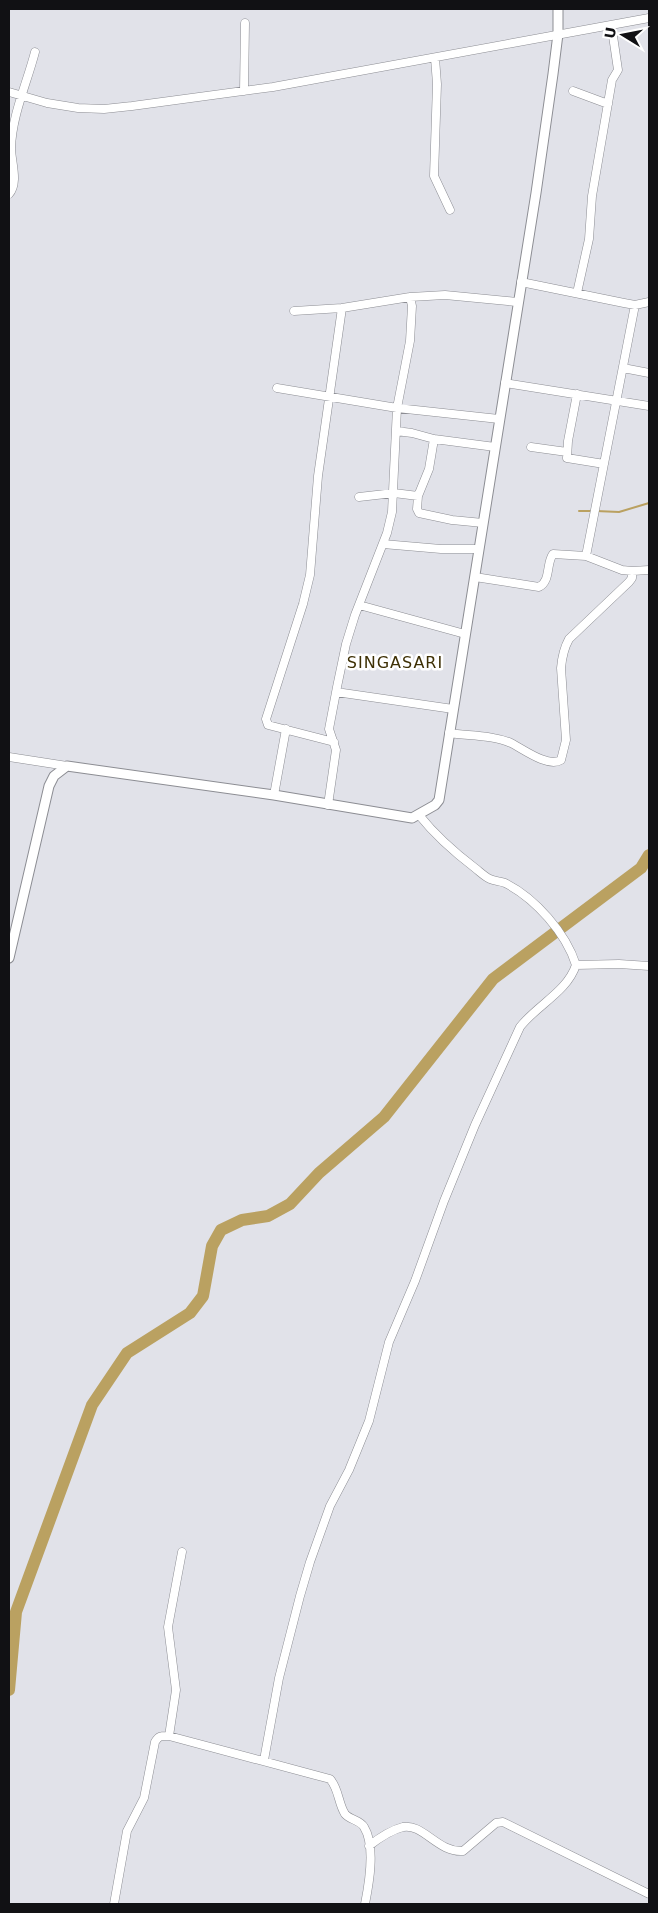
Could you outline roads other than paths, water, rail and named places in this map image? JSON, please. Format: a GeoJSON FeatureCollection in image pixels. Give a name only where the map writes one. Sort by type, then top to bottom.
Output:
{"type":"FeatureCollection","features":[{"type":"Feature","properties":{"kind":"street"},"geometry":{"type":"LineString","coordinates":[[9,758],[274,795],[412,818],[435,805],[438,800],[450,733],[464,634],[475,577],[521,282],[553,74],[558,34],[558,9]]}},
{"type":"Feature","properties":{"kind":"street"},"geometry":{"type":"LineString","coordinates":[[9,92],[47,103],[78,108],[104,109],[244,90],[435,58],[649,18]]}},
{"type":"Feature","properties":{"kind":"street"},"geometry":{"type":"LineString","coordinates":[[244,90],[245,23]]}},
{"type":"Feature","properties":{"kind":"street"},"geometry":{"type":"LineString","coordinates":[[576,293],[589,239],[592,196],[613,77],[618,70],[613,36]]}},
{"type":"Feature","properties":{"kind":"street"},"geometry":{"type":"LineString","coordinates":[[9,194],[13,183],[11,150],[13,130],[35,52]]}},
{"type":"Feature","properties":{"kind":"street"},"geometry":{"type":"LineString","coordinates":[[435,58],[437,84],[434,176],[450,210]]}},
{"type":"Feature","properties":{"kind":"street"},"geometry":{"type":"LineString","coordinates":[[573,91],[608,104]]}},
{"type":"Feature","properties":{"kind":"street"},"geometry":{"type":"LineString","coordinates":[[521,282],[635,304],[649,302]]}},
{"type":"Feature","properties":{"kind":"street"},"geometry":{"type":"LineString","coordinates":[[294,311],[342,308],[410,296],[445,295],[517,302]]}},
{"type":"Feature","properties":{"kind":"street"},"geometry":{"type":"LineString","coordinates":[[328,805],[335,762],[334,742],[330,729],[346,644],[383,544],[392,512],[397,408],[410,341],[412,306],[410,296]]}},
{"type":"Feature","properties":{"kind":"street"},"geometry":{"type":"LineString","coordinates":[[586,556],[592,516],[617,401],[635,304]]}},
{"type":"Feature","properties":{"kind":"street"},"geometry":{"type":"LineString","coordinates":[[334,742],[268,725],[266,719],[309,582],[318,476],[342,308]]}},
{"type":"Feature","properties":{"kind":"street"},"geometry":{"type":"LineString","coordinates":[[623,368],[649,373]]}},
{"type":"Feature","properties":{"kind":"street"},"geometry":{"type":"LineString","coordinates":[[504,383],[649,406]]}},
{"type":"Feature","properties":{"kind":"street"},"geometry":{"type":"LineString","coordinates":[[276,388],[397,408],[499,419]]}},
{"type":"Feature","properties":{"kind":"street"},"geometry":{"type":"LineString","coordinates":[[577,394],[567,452],[569,458],[604,464]]}},
{"type":"Feature","properties":{"kind":"street"},"geometry":{"type":"LineString","coordinates":[[396,431],[434,439],[495,447]]}},
{"type":"Feature","properties":{"kind":"street"},"geometry":{"type":"LineString","coordinates":[[434,439],[429,469],[418,496],[417,509],[419,513],[452,520],[483,523]]}},
{"type":"Feature","properties":{"kind":"street"},"geometry":{"type":"LineString","coordinates":[[531,447],[567,452]]}},
{"type":"Feature","properties":{"kind":"street"},"geometry":{"type":"LineString","coordinates":[[359,497],[394,493],[418,496]]}},
{"type":"Feature","properties":{"kind":"street"},"geometry":{"type":"LineString","coordinates":[[383,544],[441,549],[479,548]]}},
{"type":"Feature","properties":{"kind":"street"},"geometry":{"type":"LineString","coordinates":[[475,577],[539,587],[546,581],[550,558],[553,554],[586,556],[607,565],[632,572],[649,570]]}},
{"type":"Feature","properties":{"kind":"street"},"geometry":{"type":"LineString","coordinates":[[450,733],[489,737],[510,743],[543,760],[554,763],[560,760],[566,740],[562,668],[565,646],[569,639],[629,582],[632,578],[632,572]]}},
{"type":"Feature","properties":{"kind":"street"},"geometry":{"type":"LineString","coordinates":[[359,605],[464,634]]}},
{"type":"Feature","properties":{"kind":"street"},"geometry":{"type":"LineString","coordinates":[[336,692],[453,709]]}},
{"type":"Feature","properties":{"kind":"street"},"geometry":{"type":"LineString","coordinates":[[274,795],[286,729]]}},
{"type":"Feature","properties":{"kind":"street"},"geometry":{"type":"LineString","coordinates":[[9,958],[49,786],[54,776],[67,766]]}},
{"type":"Feature","properties":{"kind":"street"},"geometry":{"type":"LineString","coordinates":[[264,1760],[279,1678],[304,1581],[330,1506],[349,1470],[369,1421],[389,1342],[415,1281],[444,1201],[478,1118],[516,1035],[529,1016],[561,988],[576,965],[567,944],[544,915],[522,894],[502,882],[490,879],[466,861],[432,831],[419,815]]}},
{"type":"Feature","properties":{"kind":"street"},"geometry":{"type":"LineString","coordinates":[[576,965],[619,964],[649,966]]}},
{"type":"Feature","properties":{"kind":"street"},"geometry":{"type":"LineString","coordinates":[[169,1736],[176,1690],[168,1627],[182,1552]]}},
{"type":"Feature","properties":{"kind":"street"},"geometry":{"type":"LineString","coordinates":[[114,1904],[127,1831],[144,1798],[155,1742],[161,1736],[169,1736],[224,1752],[264,1760],[330,1779],[334,1784],[345,1814],[364,1826],[369,1846],[370,1864],[365,1904]]}},
{"type":"Feature","properties":{"kind":"street"},"geometry":{"type":"LineString","coordinates":[[369,1846],[394,1830],[406,1826],[416,1828],[449,1850],[463,1851],[496,1823],[503,1822],[649,1894]]}},
{"type":"Feature","properties":{"kind":"waterway"},"geometry":{"type":"LineString","coordinates":[[596,511],[619,512],[649,503]]}},
{"type":"Feature","properties":{"kind":"waterway"},"geometry":{"type":"LineString","coordinates":[[579,511],[591,511]]}},
{"type":"Feature","properties":{"kind":"waterway"},"geometry":{"type":"LineString","coordinates":[[9,1690],[16,1612],[92,1405],[127,1353],[190,1313],[203,1296],[212,1246],[221,1230],[242,1220],[268,1216],[290,1204],[319,1173],[384,1117],[493,979],[641,868],[649,855]]}},
{"type":"Feature","properties":{"kind":"waterway"},"geometry":{"type":"LineString","coordinates":[[9,1622],[16,1612]]}},
{"type":"Feature","properties":{"kind":"district","name":"SINGASARI"},"geometry":{"type":"Point","coordinates":[395,662]}}]}
